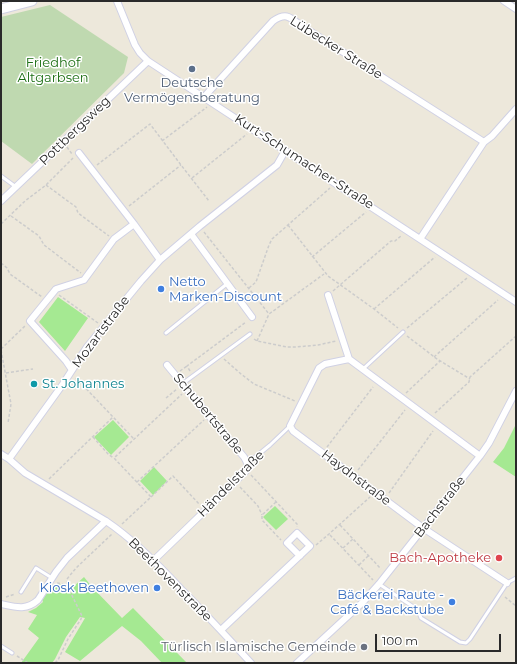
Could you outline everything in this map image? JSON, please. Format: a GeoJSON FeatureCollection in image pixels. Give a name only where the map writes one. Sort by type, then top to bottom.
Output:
{"type":"FeatureCollection","features":[{"type":"Feature","properties":{"kind":"main road"},"geometry":{"type":"LineString","coordinates":[[1,9],[32,1]]}},
{"type":"Feature","properties":{"kind":"street","name":"Kurt-Schumacher-Straße"},"geometry":{"type":"LineString","coordinates":[[117,1],[135,45],[140,54],[148,61],[516,302]]}},
{"type":"Feature","properties":{"kind":"street"},"geometry":{"type":"LineString","coordinates":[[504,1],[516,9]]}},
{"type":"Feature","properties":{"kind":"street","name":"Lübecker Straße"},"geometry":{"type":"LineString","coordinates":[[204,97],[273,21],[282,16],[287,16],[484,142]]}},
{"type":"Feature","properties":{"kind":"street","name":"Pottbergsweg"},"geometry":{"type":"LineString","coordinates":[[1,201],[148,61]]}},
{"type":"Feature","properties":{"kind":"street"},"geometry":{"type":"LineString","coordinates":[[420,239],[484,142],[492,136],[516,109]]}},
{"type":"Feature","properties":{"kind":"street","name":"Mozartstraße"},"geometry":{"type":"LineString","coordinates":[[9,459],[87,347],[141,281],[160,260],[277,165],[285,151]]}},
{"type":"Feature","properties":{"kind":"street"},"geometry":{"type":"LineString","coordinates":[[79,153],[160,260]]}},
{"type":"Feature","properties":{"kind":"street"},"geometry":{"type":"LineString","coordinates":[[71,371],[66,361],[30,321],[56,289],[84,280],[114,239],[134,224]]}},
{"type":"Feature","properties":{"kind":"street"},"geometry":{"type":"LineString","coordinates":[[191,234],[252,317]]}},
{"type":"Feature","properties":{"kind":"street"},"geometry":{"type":"LineString","coordinates":[[328,295],[349,359],[480,456]]}},
{"type":"Feature","properties":{"kind":"street","name":"Händelstraße"},"geometry":{"type":"LineString","coordinates":[[290,426],[317,371],[321,366],[349,359]]}},
{"type":"Feature","properties":{"kind":"street","name":"Schubertstraße"},"geometry":{"type":"LineString","coordinates":[[167,365],[208,416],[244,456],[248,463]]}},
{"type":"Feature","properties":{"kind":"street","name":"Bachstraße"},"geometry":{"type":"LineString","coordinates":[[297,663],[378,585],[480,456],[489,443],[516,391]]}},
{"type":"Feature","properties":{"kind":"street","name":"Haydnstraße"},"geometry":{"type":"LineString","coordinates":[[290,426],[293,431],[423,528],[507,583]]}},
{"type":"Feature","properties":{"kind":"street","name":"Beethovenstraße"},"geometry":{"type":"LineString","coordinates":[[1,454],[25,473],[106,521],[134,542],[154,560],[251,663]]}},
{"type":"Feature","properties":{"kind":"street","name":"Händelstraße"},"geometry":{"type":"LineString","coordinates":[[154,560],[246,471],[248,468],[248,463]]}},
{"type":"Feature","properties":{"kind":"street"},"geometry":{"type":"LineString","coordinates":[[1,604],[20,608],[30,605],[38,600],[67,558],[106,521]]}},
{"type":"Feature","properties":{"kind":"street"},"geometry":{"type":"LineString","coordinates":[[220,630],[300,556],[310,546],[297,533],[287,543],[300,556]]}},
{"type":"Feature","properties":{"kind":"lane"},"geometry":{"type":"LineString","coordinates":[[1,176],[16,187]]}},
{"type":"Feature","properties":{"kind":"lane"},"geometry":{"type":"LineString","coordinates":[[166,333],[228,283]]}},
{"type":"Feature","properties":{"kind":"lane"},"geometry":{"type":"LineString","coordinates":[[363,369],[402,332]]}},
{"type":"Feature","properties":{"kind":"lane"},"geometry":{"type":"LineString","coordinates":[[185,387],[193,376],[250,334]]}},
{"type":"Feature","properties":{"kind":"lane","name":"Händelstraße"},"geometry":{"type":"LineString","coordinates":[[248,463],[290,426]]}},
{"type":"Feature","properties":{"kind":"lane"},"geometry":{"type":"LineString","coordinates":[[21,592],[36,568],[51,580]]}},
{"type":"Feature","properties":{"kind":"lane"},"geometry":{"type":"LineString","coordinates":[[378,585],[418,610],[421,618],[460,642],[466,643],[507,583],[516,578]]}},
{"type":"Feature","properties":{"kind":"lane"},"geometry":{"type":"LineString","coordinates":[[1,646],[12,653]]}},
{"type":"Feature","properties":{"kind":"path"},"geometry":{"type":"LineString","coordinates":[[162,141],[213,103]]}},
{"type":"Feature","properties":{"kind":"path"},"geometry":{"type":"LineString","coordinates":[[92,169],[150,124],[209,200]]}},
{"type":"Feature","properties":{"kind":"path"},"geometry":{"type":"LineString","coordinates":[[191,178],[253,129]]}},
{"type":"Feature","properties":{"kind":"path"},"geometry":{"type":"LineString","coordinates":[[1,224],[25,201],[46,185],[75,157],[63,142]]}},
{"type":"Feature","properties":{"kind":"path"},"geometry":{"type":"LineString","coordinates":[[123,210],[181,165]]}},
{"type":"Feature","properties":{"kind":"path"},"geometry":{"type":"LineString","coordinates":[[248,288],[256,282],[272,240],[329,189],[334,182]]}},
{"type":"Feature","properties":{"kind":"path"},"geometry":{"type":"LineString","coordinates":[[46,185],[76,207],[78,213],[114,239]]}},
{"type":"Feature","properties":{"kind":"path"},"geometry":{"type":"LineString","coordinates":[[312,257],[371,206]]}},
{"type":"Feature","properties":{"kind":"path"},"geometry":{"type":"LineString","coordinates":[[11,216],[39,236],[44,245],[86,276]]}},
{"type":"Feature","properties":{"kind":"path"},"geometry":{"type":"LineString","coordinates":[[288,225],[324,273],[374,309],[434,357],[470,379]]}},
{"type":"Feature","properties":{"kind":"path"},"geometry":{"type":"LineString","coordinates":[[200,226],[269,314]]}},
{"type":"Feature","properties":{"kind":"path"},"geometry":{"type":"LineString","coordinates":[[328,295],[391,241],[395,241],[408,230]]}},
{"type":"Feature","properties":{"kind":"path"},"geometry":{"type":"LineString","coordinates":[[374,309],[440,252]]}},
{"type":"Feature","properties":{"kind":"path"},"geometry":{"type":"LineString","coordinates":[[1,263],[7,268],[10,274],[47,300]]}},
{"type":"Feature","properties":{"kind":"path"},"geometry":{"type":"LineString","coordinates":[[402,332],[466,278],[471,272]]}},
{"type":"Feature","properties":{"kind":"path"},"geometry":{"type":"LineString","coordinates":[[257,341],[269,314],[324,273]]}},
{"type":"Feature","properties":{"kind":"path"},"geometry":{"type":"LineString","coordinates":[[54,291],[103,327]]}},
{"type":"Feature","properties":{"kind":"path"},"geometry":{"type":"LineString","coordinates":[[434,357],[505,294]]}},
{"type":"Feature","properties":{"kind":"path"},"geometry":{"type":"LineString","coordinates":[[193,376],[186,366],[252,317]]}},
{"type":"Feature","properties":{"kind":"path"},"geometry":{"type":"LineString","coordinates":[[8,423],[11,404],[1,349],[30,321]]}},
{"type":"Feature","properties":{"kind":"path"},"geometry":{"type":"LineString","coordinates":[[250,334],[257,341],[287,347],[318,345],[343,339]]}},
{"type":"Feature","properties":{"kind":"path"},"geometry":{"type":"LineString","coordinates":[[429,418],[469,382],[470,377],[516,336]]}},
{"type":"Feature","properties":{"kind":"path"},"geometry":{"type":"LineString","coordinates":[[221,356],[240,374],[254,384],[301,404]]}},
{"type":"Feature","properties":{"kind":"path"},"geometry":{"type":"LineString","coordinates":[[402,398],[440,361]]}},
{"type":"Feature","properties":{"kind":"path"},"geometry":{"type":"LineString","coordinates":[[6,373],[32,369]]}},
{"type":"Feature","properties":{"kind":"path"},"geometry":{"type":"LineString","coordinates":[[71,371],[134,439]]}},
{"type":"Feature","properties":{"kind":"path"},"geometry":{"type":"LineString","coordinates":[[323,453],[378,380]]}},
{"type":"Feature","properties":{"kind":"path"},"geometry":{"type":"LineString","coordinates":[[166,398],[185,387]]}},
{"type":"Feature","properties":{"kind":"path"},"geometry":{"type":"LineString","coordinates":[[114,458],[185,387]]}},
{"type":"Feature","properties":{"kind":"path"},"geometry":{"type":"LineString","coordinates":[[354,476],[410,404]]}},
{"type":"Feature","properties":{"kind":"path"},"geometry":{"type":"LineString","coordinates":[[137,482],[208,416]]}},
{"type":"Feature","properties":{"kind":"path"},"geometry":{"type":"LineString","coordinates":[[43,484],[113,417]]}},
{"type":"Feature","properties":{"kind":"path"},"geometry":{"type":"LineString","coordinates":[[385,499],[438,424]]}},
{"type":"Feature","properties":{"kind":"path"},"geometry":{"type":"LineString","coordinates":[[92,437],[109,455],[114,458],[150,497]]}},
{"type":"Feature","properties":{"kind":"path"},"geometry":{"type":"LineString","coordinates":[[246,471],[297,524],[297,533]]}},
{"type":"Feature","properties":{"kind":"path"},"geometry":{"type":"LineString","coordinates":[[55,663],[82,616],[67,585],[67,579],[76,568],[173,476],[205,510]]}},
{"type":"Feature","properties":{"kind":"path"},"geometry":{"type":"LineString","coordinates":[[235,482],[258,506],[262,515],[262,520],[283,543],[287,543]]}},
{"type":"Feature","properties":{"kind":"path"},"geometry":{"type":"LineString","coordinates":[[310,546],[315,546],[375,492]]}},
{"type":"Feature","properties":{"kind":"path"},"geometry":{"type":"LineString","coordinates":[[262,515],[276,502]]}},
{"type":"Feature","properties":{"kind":"path"},"geometry":{"type":"LineString","coordinates":[[339,525],[386,575]]}},
{"type":"Feature","properties":{"kind":"path"},"geometry":{"type":"LineString","coordinates":[[329,534],[378,585]]}},
{"type":"Feature","properties":{"kind":"path"},"geometry":{"type":"LineString","coordinates":[[343,548],[353,539]]}},
{"type":"Feature","properties":{"kind":"path"},"geometry":{"type":"LineString","coordinates":[[359,565],[368,556]]}},
{"type":"Feature","properties":{"kind":"path"},"geometry":{"type":"LineString","coordinates":[[51,580],[67,585]]}},
{"type":"Feature","properties":{"kind":"path"},"geometry":{"type":"LineString","coordinates":[[1,604],[6,597],[21,592]]}},
{"type":"Feature","properties":{"kind":"path"},"geometry":{"type":"LineString","coordinates":[[500,593],[516,606]]}},
{"type":"Feature","properties":{"kind":"path"},"geometry":{"type":"LineString","coordinates":[[12,653],[28,663]]}},
{"type":"Feature","properties":{"kind":"green space","name":"Friedhof Altgarbsen"},"geometry":{"type":"Polygon","coordinates":[[[50,5],[128,57],[124,73],[32,164],[1,141],[1,17],[50,5]]]}},
{"type":"Feature","properties":{"kind":"green space"},"geometry":{"type":"Polygon","coordinates":[[[58,297],[88,318],[65,351],[39,322],[58,297]]]}},
{"type":"Feature","properties":{"kind":"green space"},"geometry":{"type":"Polygon","coordinates":[[[113,420],[129,437],[111,455],[94,437],[113,420]]]}},
{"type":"Feature","properties":{"kind":"green space"},"geometry":{"type":"Polygon","coordinates":[[[516,424],[516,477],[493,462],[504,448],[516,424]]]}},
{"type":"Feature","properties":{"kind":"green space"},"geometry":{"type":"Polygon","coordinates":[[[154,467],[167,481],[153,495],[140,481],[154,467]]]}},
{"type":"Feature","properties":{"kind":"green space"},"geometry":{"type":"Polygon","coordinates":[[[275,506],[288,519],[276,530],[263,517],[275,506]]]}},
{"type":"Feature","properties":{"kind":"green space"},"geometry":{"type":"Polygon","coordinates":[[[84,577],[122,618],[133,608],[187,663],[162,663],[141,641],[122,626],[80,661],[65,652],[85,618],[80,617],[66,637],[52,663],[21,663],[39,638],[28,629],[37,615],[28,612],[43,602],[42,599],[50,586],[56,584],[65,585],[70,594],[74,590],[73,587],[84,577]]]}},
{"type":"Feature","properties":{"kind":"place","name":"Deutsche Vermögensberatung"},"geometry":{"type":"Point","coordinates":[192,69]}},
{"type":"Feature","properties":{"kind":"place","name":"Netto Marken-Discount"},"geometry":{"type":"Point","coordinates":[161,289]}},
{"type":"Feature","properties":{"kind":"place","name":"St. Johannes"},"geometry":{"type":"Point","coordinates":[34,384]}},
{"type":"Feature","properties":{"kind":"place","name":"Bach-Apotheke"},"geometry":{"type":"Point","coordinates":[499,558]}},
{"type":"Feature","properties":{"kind":"place","name":"Kiosk Beethoven"},"geometry":{"type":"Point","coordinates":[157,588]}},
{"type":"Feature","properties":{"kind":"place","name":"Bäckerei Raute - Café & Backstube"},"geometry":{"type":"Point","coordinates":[452,602]}},
{"type":"Feature","properties":{"kind":"place","name":"Türlisch Islamische Gemeinde"},"geometry":{"type":"Point","coordinates":[364,647]}}]}
